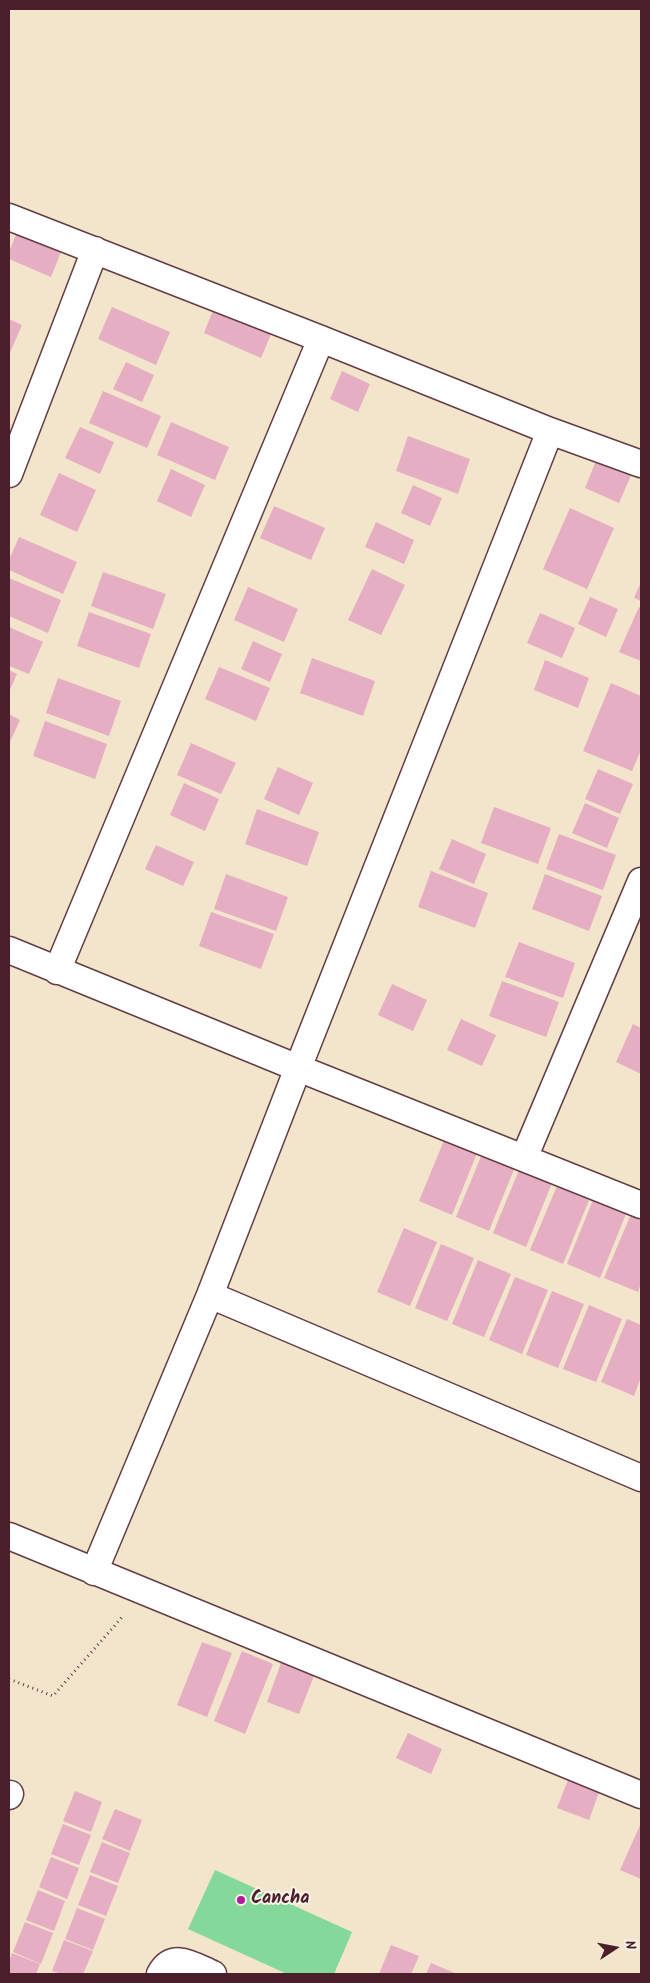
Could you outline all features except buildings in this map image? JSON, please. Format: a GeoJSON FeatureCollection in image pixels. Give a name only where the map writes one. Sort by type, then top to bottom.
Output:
{"type":"FeatureCollection","features":[{"type":"Feature","properties":{"kind":"street"},"geometry":{"type":"LineString","coordinates":[[9,217],[550,431],[641,464]]}},
{"type":"Feature","properties":{"kind":"street"},"geometry":{"type":"LineString","coordinates":[[9,474],[95,250]]}},
{"type":"Feature","properties":{"kind":"street"},"geometry":{"type":"LineString","coordinates":[[57,971],[321,339]]}},
{"type":"Feature","properties":{"kind":"street"},"geometry":{"type":"LineString","coordinates":[[94,1572],[210,1295],[550,431]]}},
{"type":"Feature","properties":{"kind":"street"},"geometry":{"type":"LineString","coordinates":[[524,1158],[641,881]]}},
{"type":"Feature","properties":{"kind":"street"},"geometry":{"type":"LineString","coordinates":[[9,950],[298,1068],[641,1204]]}},
{"type":"Feature","properties":{"kind":"street"},"geometry":{"type":"LineString","coordinates":[[210,1295],[641,1478]]}},
{"type":"Feature","properties":{"kind":"street"},"geometry":{"type":"LineString","coordinates":[[9,1536],[641,1795]]}},
{"type":"Feature","properties":{"kind":"street"},"geometry":{"type":"LineString","coordinates":[[160,1974],[169,1963],[181,1960],[213,1974]]}},
{"type":"Feature","properties":{"kind":"path"},"geometry":{"type":"LineString","coordinates":[[9,1679],[53,1696],[127,1611],[147,1593]]}},
{"type":"Feature","properties":{"kind":"green space","name":"Cancha"},"geometry":{"type":"Polygon","coordinates":[[[215,1870],[352,1932],[334,1974],[287,1974],[188,1929],[215,1870]]]}},
{"type":"Feature","properties":{"kind":"place","name":"Cancha"},"geometry":{"type":"Point","coordinates":[241,1900]}}]}
